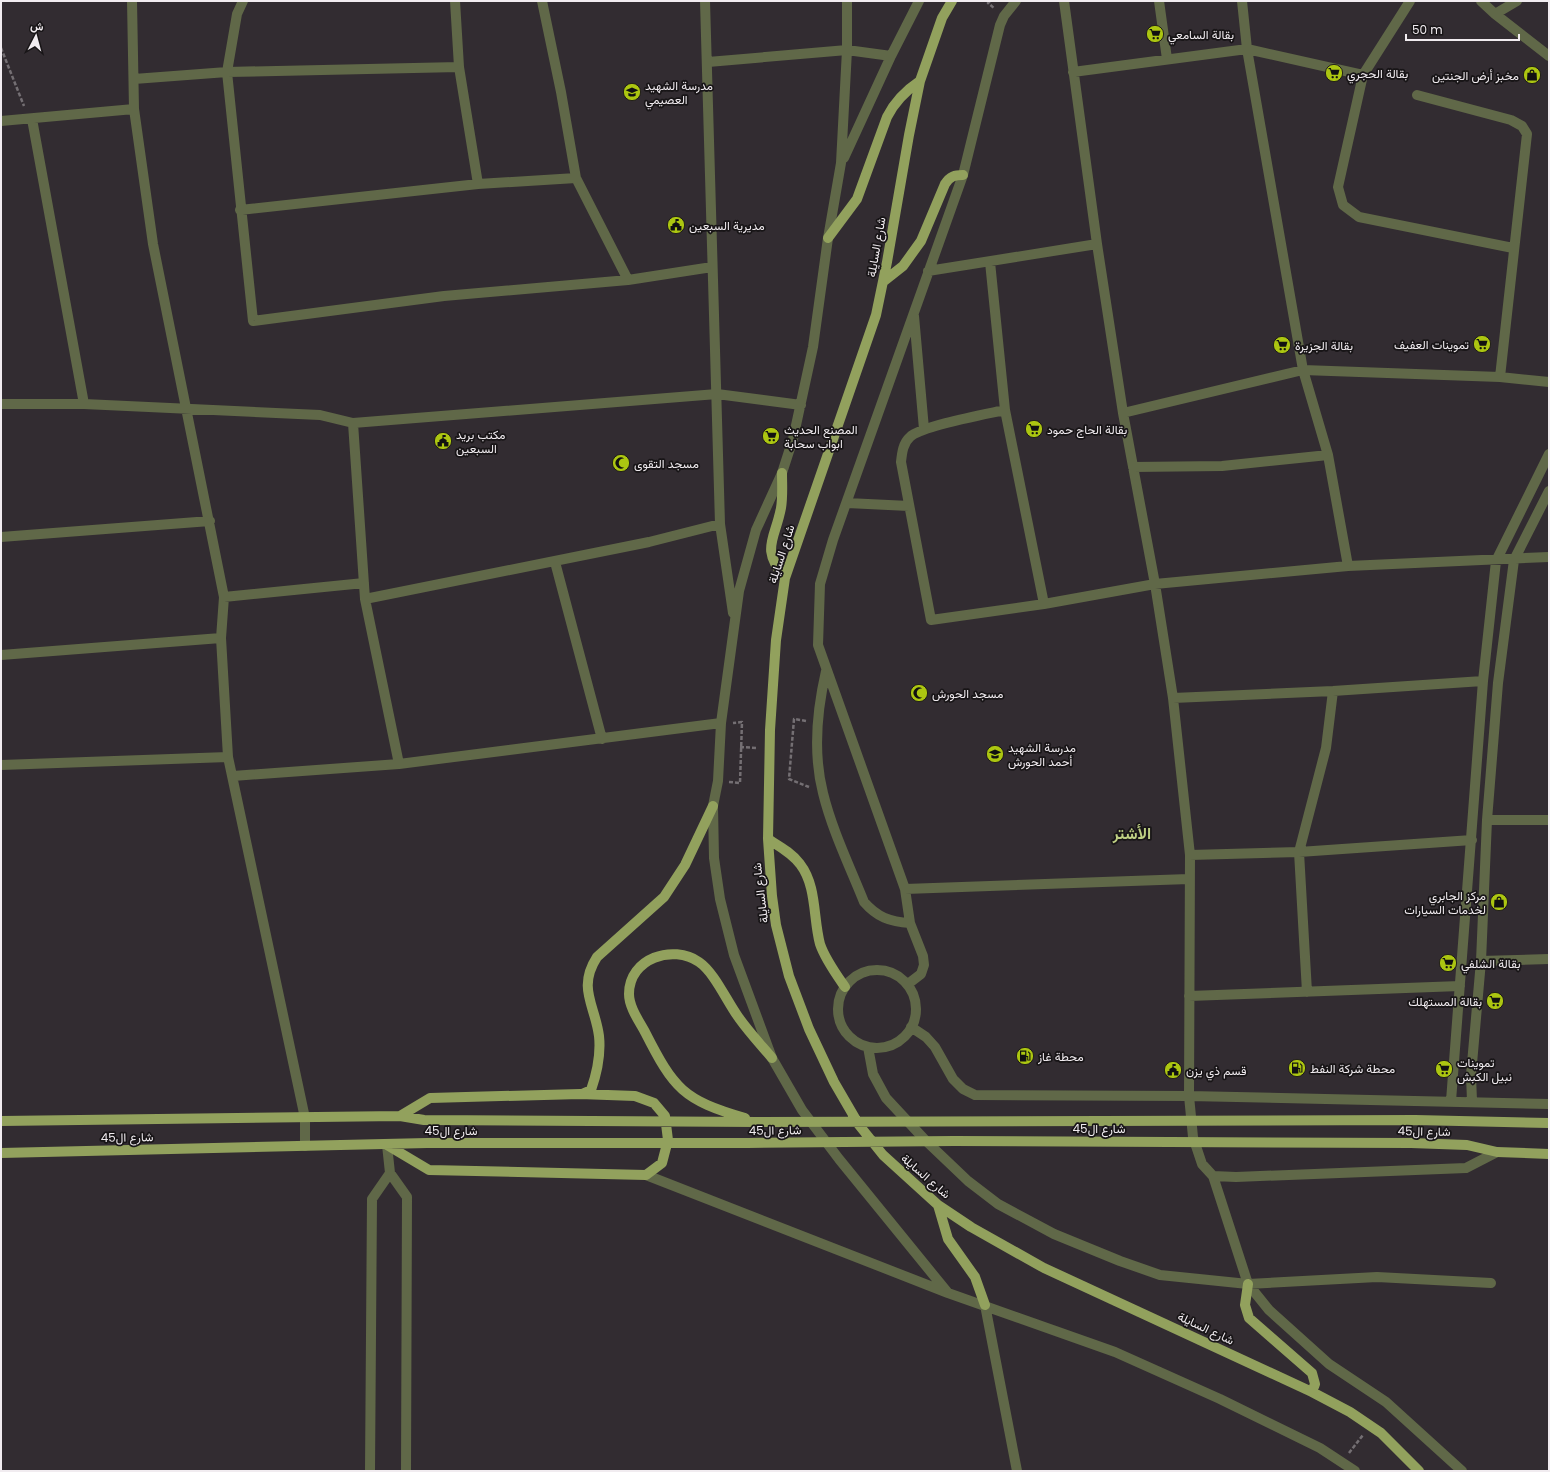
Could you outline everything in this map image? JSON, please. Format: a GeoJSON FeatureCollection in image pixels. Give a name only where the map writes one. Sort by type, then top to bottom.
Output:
{"type":"FeatureCollection","features":[{"type":"Feature","properties":{"kind":"main road","name":"شارع السايلة"},"geometry":{"type":"LineString","coordinates":[[952,1],[942,18],[920,82],[909,135],[884,281],[870,334],[785,578],[776,640],[770,730],[768,839],[772,896],[776,925],[789,976],[809,1029],[834,1082],[859,1126],[883,1155],[938,1205],[971,1227],[1044,1268],[1312,1392],[1350,1412],[1381,1433],[1419,1471]]}},
{"type":"Feature","properties":{"kind":"main road"},"geometry":{"type":"LineString","coordinates":[[828,238],[857,199],[887,117],[893,106],[900,96],[920,82]]}},
{"type":"Feature","properties":{"kind":"main road"},"geometry":{"type":"LineString","coordinates":[[884,281],[904,266],[921,241],[945,184],[949,178],[955,175],[963,175]]}},
{"type":"Feature","properties":{"kind":"main road"},"geometry":{"type":"LineString","coordinates":[[782,473],[781,509],[770,548],[771,557],[775,566],[785,578]]}},
{"type":"Feature","properties":{"kind":"main road"},"geometry":{"type":"LineString","coordinates":[[580,1094],[591,1090],[599,1064],[599,1035],[587,984],[591,965],[597,957],[664,897],[685,865],[713,806]]}},
{"type":"Feature","properties":{"kind":"main road"},"geometry":{"type":"LineString","coordinates":[[768,839],[792,855],[800,864],[806,875],[810,886],[820,943],[824,954],[845,987]]}},
{"type":"Feature","properties":{"kind":"main road"},"geometry":{"type":"LineString","coordinates":[[757,1122],[699,1103],[683,1091],[672,1080],[661,1063],[631,1004],[629,994],[634,974],[641,966],[660,955],[670,953],[691,957],[707,970],[739,1019],[772,1058]]}},
{"type":"Feature","properties":{"kind":"main road"},"geometry":{"type":"LineString","coordinates":[[387,1145],[429,1170],[646,1174],[662,1163],[668,1140],[665,1116],[654,1103],[635,1096],[580,1094],[430,1098],[400,1116]]}},
{"type":"Feature","properties":{"kind":"main road","name":"شارع ال45"},"geometry":{"type":"LineString","coordinates":[[1,1121],[400,1116],[424,1120],[757,1122],[1415,1120],[1549,1123]]}},
{"type":"Feature","properties":{"kind":"main road","name":"شارع ال45"},"geometry":{"type":"LineString","coordinates":[[1,1153],[427,1143],[970,1141],[1412,1143],[1467,1145],[1497,1152],[1549,1154]]}},
{"type":"Feature","properties":{"kind":"main road"},"geometry":{"type":"LineString","coordinates":[[938,1205],[948,1239],[975,1277],[985,1305]]}},
{"type":"Feature","properties":{"kind":"main road"},"geometry":{"type":"LineString","coordinates":[[1248,1284],[1245,1304],[1249,1318],[1312,1373],[1315,1384],[1312,1392]]}},
{"type":"Feature","properties":{"kind":"street"},"geometry":{"type":"LineString","coordinates":[[132,1],[134,109],[153,244],[188,410],[224,597],[221,638],[228,757],[305,1118],[305,1146]]}},
{"type":"Feature","properties":{"kind":"street"},"geometry":{"type":"LineString","coordinates":[[243,1],[237,14],[227,72],[240,210],[253,321],[444,296],[628,280],[712,267]]}},
{"type":"Feature","properties":{"kind":"street"},"geometry":{"type":"LineString","coordinates":[[455,1],[459,67],[478,184]]}},
{"type":"Feature","properties":{"kind":"street"},"geometry":{"type":"LineString","coordinates":[[542,1],[561,92],[576,178],[628,280]]}},
{"type":"Feature","properties":{"kind":"street"},"geometry":{"type":"LineString","coordinates":[[705,1],[708,62],[713,242],[712,267],[720,524],[734,622]]}},
{"type":"Feature","properties":{"kind":"street"},"geometry":{"type":"LineString","coordinates":[[847,1],[847,50],[841,163],[828,238],[813,347],[793,439],[782,473],[768,501],[754,538],[739,591],[721,723],[718,781],[713,806],[714,858],[720,899],[734,955],[772,1058],[802,1110],[839,1159],[948,1293]]}},
{"type":"Feature","properties":{"kind":"street"},"geometry":{"type":"LineString","coordinates":[[841,163],[891,56],[919,1]]}},
{"type":"Feature","properties":{"kind":"street"},"geometry":{"type":"LineString","coordinates":[[908,984],[921,974],[924,965],[923,956],[910,923],[905,889],[818,645],[820,584],[846,503],[963,175],[997,34],[1004,16],[1016,1]]}},
{"type":"Feature","properties":{"kind":"street"},"geometry":{"type":"LineString","coordinates":[[1064,1],[1097,244],[1123,413],[1155,584],[1173,698],[1190,855],[1189,1096],[1193,1137],[1202,1164],[1213,1176],[1248,1284],[1269,1310],[1323,1359],[1386,1402],[1462,1471]]}},
{"type":"Feature","properties":{"kind":"street"},"geometry":{"type":"LineString","coordinates":[[1159,1],[1167,59]]}},
{"type":"Feature","properties":{"kind":"street"},"geometry":{"type":"LineString","coordinates":[[1242,1],[1247,49],[1303,370],[1328,455],[1348,566]]}},
{"type":"Feature","properties":{"kind":"street"},"geometry":{"type":"LineString","coordinates":[[1410,1],[1362,75],[1338,187],[1343,205],[1359,217],[1513,248]]}},
{"type":"Feature","properties":{"kind":"street"},"geometry":{"type":"LineString","coordinates":[[1481,1],[1495,14],[1549,56]]}},
{"type":"Feature","properties":{"kind":"street"},"geometry":{"type":"LineString","coordinates":[[1495,14],[1517,1]]}},
{"type":"Feature","properties":{"kind":"street"},"geometry":{"type":"LineString","coordinates":[[1073,72],[1247,49],[1362,75]]}},
{"type":"Feature","properties":{"kind":"street"},"geometry":{"type":"LineString","coordinates":[[708,62],[847,50],[891,56]]}},
{"type":"Feature","properties":{"kind":"street"},"geometry":{"type":"LineString","coordinates":[[134,80],[227,72],[459,67]]}},
{"type":"Feature","properties":{"kind":"street"},"geometry":{"type":"LineString","coordinates":[[1417,95],[1511,120],[1522,126],[1527,134],[1513,248],[1500,377]]}},
{"type":"Feature","properties":{"kind":"street"},"geometry":{"type":"LineString","coordinates":[[1,121],[134,109]]}},
{"type":"Feature","properties":{"kind":"street"},"geometry":{"type":"LineString","coordinates":[[32,119],[84,404]]}},
{"type":"Feature","properties":{"kind":"street"},"geometry":{"type":"LineString","coordinates":[[240,210],[478,184],[576,178]]}},
{"type":"Feature","properties":{"kind":"street"},"geometry":{"type":"LineString","coordinates":[[928,271],[1097,244]]}},
{"type":"Feature","properties":{"kind":"street"},"geometry":{"type":"LineString","coordinates":[[990,262],[1005,410],[1044,604]]}},
{"type":"Feature","properties":{"kind":"street"},"geometry":{"type":"LineString","coordinates":[[914,312],[924,429]]}},
{"type":"Feature","properties":{"kind":"street"},"geometry":{"type":"LineString","coordinates":[[1123,413],[1303,370],[1500,377],[1549,382]]}},
{"type":"Feature","properties":{"kind":"street"},"geometry":{"type":"LineString","coordinates":[[1,404],[84,404],[320,415],[353,423],[717,394],[801,405]]}},
{"type":"Feature","properties":{"kind":"street"},"geometry":{"type":"LineString","coordinates":[[1005,410],[924,429],[910,436],[902,449],[901,462],[931,620],[1044,604],[1155,584],[1348,566],[1496,561],[1549,557]]}},
{"type":"Feature","properties":{"kind":"street"},"geometry":{"type":"LineString","coordinates":[[353,423],[365,599],[399,764]]}},
{"type":"Feature","properties":{"kind":"street"},"geometry":{"type":"LineString","coordinates":[[1451,1101],[1483,681],[1496,561],[1549,454]]}},
{"type":"Feature","properties":{"kind":"street"},"geometry":{"type":"LineString","coordinates":[[1133,468],[1222,466],[1328,455]]}},
{"type":"Feature","properties":{"kind":"street"},"geometry":{"type":"LineString","coordinates":[[1472,1101],[1471,1076],[1481,961],[1487,820],[1498,683],[1514,560],[1549,491]]}},
{"type":"Feature","properties":{"kind":"street"},"geometry":{"type":"LineString","coordinates":[[846,503],[909,506]]}},
{"type":"Feature","properties":{"kind":"street"},"geometry":{"type":"LineString","coordinates":[[1,537],[210,521]]}},
{"type":"Feature","properties":{"kind":"street"},"geometry":{"type":"LineString","coordinates":[[365,599],[555,562],[649,542],[720,524]]}},
{"type":"Feature","properties":{"kind":"street"},"geometry":{"type":"LineString","coordinates":[[555,562],[602,739]]}},
{"type":"Feature","properties":{"kind":"street"},"geometry":{"type":"LineString","coordinates":[[224,597],[364,583]]}},
{"type":"Feature","properties":{"kind":"street"},"geometry":{"type":"LineString","coordinates":[[1,654],[221,638]]}},
{"type":"Feature","properties":{"kind":"street"},"geometry":{"type":"LineString","coordinates":[[826,671],[821,694],[819,722],[818,760],[822,793],[864,902],[872,911],[883,918],[894,922],[910,923]]}},
{"type":"Feature","properties":{"kind":"street"},"geometry":{"type":"LineString","coordinates":[[1173,698],[1333,691],[1483,681]]}},
{"type":"Feature","properties":{"kind":"street"},"geometry":{"type":"LineString","coordinates":[[1307,992],[1299,852],[1326,748],[1333,691]]}},
{"type":"Feature","properties":{"kind":"street"},"geometry":{"type":"LineString","coordinates":[[233,776],[399,764],[721,723]]}},
{"type":"Feature","properties":{"kind":"street"},"geometry":{"type":"LineString","coordinates":[[1,765],[228,757]]}},
{"type":"Feature","properties":{"kind":"street"},"geometry":{"type":"LineString","coordinates":[[1487,820],[1549,820]]}},
{"type":"Feature","properties":{"kind":"street"},"geometry":{"type":"LineString","coordinates":[[1190,855],[1299,852],[1472,840]]}},
{"type":"Feature","properties":{"kind":"street"},"geometry":{"type":"LineString","coordinates":[[905,889],[1190,879]]}},
{"type":"Feature","properties":{"kind":"street"},"geometry":{"type":"LineString","coordinates":[[1481,961],[1549,960]]}},
{"type":"Feature","properties":{"kind":"street"},"geometry":{"type":"LineString","coordinates":[[876,970],[893,974],[908,984],[913,994],[916,1006],[915,1017],[911,1028],[905,1036],[893,1044],[878,1048],[868,1047],[850,1036],[843,1028],[838,1007],[840,997],[845,987],[858,975],[876,970]]}},
{"type":"Feature","properties":{"kind":"street"},"geometry":{"type":"LineString","coordinates":[[1189,996],[1460,986]]}},
{"type":"Feature","properties":{"kind":"street"},"geometry":{"type":"LineString","coordinates":[[911,1028],[926,1037],[934,1047],[953,1080],[963,1089],[975,1095],[1189,1096],[1472,1101],[1549,1104]]}},
{"type":"Feature","properties":{"kind":"street"},"geometry":{"type":"LineString","coordinates":[[868,1047],[873,1074],[886,1098],[926,1141],[968,1181],[998,1204],[1054,1234],[1160,1275],[1248,1284],[1377,1277],[1491,1283]]}},
{"type":"Feature","properties":{"kind":"street"},"geometry":{"type":"LineString","coordinates":[[387,1145],[390,1173],[407,1197],[406,1471]]}},
{"type":"Feature","properties":{"kind":"street"},"geometry":{"type":"LineString","coordinates":[[1213,1176],[1236,1177],[1466,1168],[1497,1152]]}},
{"type":"Feature","properties":{"kind":"street"},"geometry":{"type":"LineString","coordinates":[[370,1471],[372,1199],[390,1173]]}},
{"type":"Feature","properties":{"kind":"street"},"geometry":{"type":"LineString","coordinates":[[646,1174],[948,1293],[1115,1352],[1220,1399],[1320,1448],[1355,1471]]}},
{"type":"Feature","properties":{"kind":"street"},"geometry":{"type":"LineString","coordinates":[[985,1305],[1017,1471]]}},
{"type":"Feature","properties":{"kind":"path"},"geometry":{"type":"LineString","coordinates":[[1,48],[24,106],[32,119]]}},
{"type":"Feature","properties":{"kind":"path"},"geometry":{"type":"LineString","coordinates":[[794,720],[789,779],[822,793]]}},
{"type":"Feature","properties":{"kind":"path"},"geometry":{"type":"LineString","coordinates":[[740,782],[742,722]]}},
{"type":"Feature","properties":{"kind":"place","name":"بقالة السامعي"},"geometry":{"type":"Point","coordinates":[1155,34]}},
{"type":"Feature","properties":{"kind":"place","name":"بقالة الحجري"},"geometry":{"type":"Point","coordinates":[1334,73]}},
{"type":"Feature","properties":{"kind":"place","name":"مخبز أرض الجنتين"},"geometry":{"type":"Point","coordinates":[1532,75]}},
{"type":"Feature","properties":{"kind":"place","name":"مدرسة الشهيد العصيمي"},"geometry":{"type":"Point","coordinates":[632,92]}},
{"type":"Feature","properties":{"kind":"place","name":"مديرية السبعين"},"geometry":{"type":"Point","coordinates":[676,225]}},
{"type":"Feature","properties":{"kind":"place","name":"تموينات العفيف"},"geometry":{"type":"Point","coordinates":[1482,344]}},
{"type":"Feature","properties":{"kind":"place","name":"بقالة الجزيرة"},"geometry":{"type":"Point","coordinates":[1282,345]}},
{"type":"Feature","properties":{"kind":"place","name":"بقالة الحاج حمود"},"geometry":{"type":"Point","coordinates":[1034,429]}},
{"type":"Feature","properties":{"kind":"place","name":"المصنع الحديث ابواب سحابة"},"geometry":{"type":"Point","coordinates":[771,436]}},
{"type":"Feature","properties":{"kind":"place","name":"مكتب بريد السبعين"},"geometry":{"type":"Point","coordinates":[443,441]}},
{"type":"Feature","properties":{"kind":"place","name":"مسجد التقوى"},"geometry":{"type":"Point","coordinates":[621,463]}},
{"type":"Feature","properties":{"kind":"place","name":"مسجد الحورش"},"geometry":{"type":"Point","coordinates":[919,693]}},
{"type":"Feature","properties":{"kind":"place","name":"مدرسة الشهيد أحمد الحورش"},"geometry":{"type":"Point","coordinates":[995,754]}},
{"type":"Feature","properties":{"kind":"place","name":"مركز الجابري لخدمات السيارات"},"geometry":{"type":"Point","coordinates":[1499,902]}},
{"type":"Feature","properties":{"kind":"place","name":"بقالة الشلفي"},"geometry":{"type":"Point","coordinates":[1448,963]}},
{"type":"Feature","properties":{"kind":"place","name":"بقالة المستهلك"},"geometry":{"type":"Point","coordinates":[1495,1001]}},
{"type":"Feature","properties":{"kind":"place","name":"محطة غاز"},"geometry":{"type":"Point","coordinates":[1025,1056]}},
{"type":"Feature","properties":{"kind":"place","name":"محطة شركة النفط"},"geometry":{"type":"Point","coordinates":[1297,1068]}},
{"type":"Feature","properties":{"kind":"place","name":"تموينات نبيل الكبش"},"geometry":{"type":"Point","coordinates":[1444,1069]}},
{"type":"Feature","properties":{"kind":"place","name":"قسم ذي يزن"},"geometry":{"type":"Point","coordinates":[1173,1070]}},
{"type":"Feature","properties":{"kind":"district","name":"الأشتر"},"geometry":{"type":"Point","coordinates":[1132,833]}}]}
